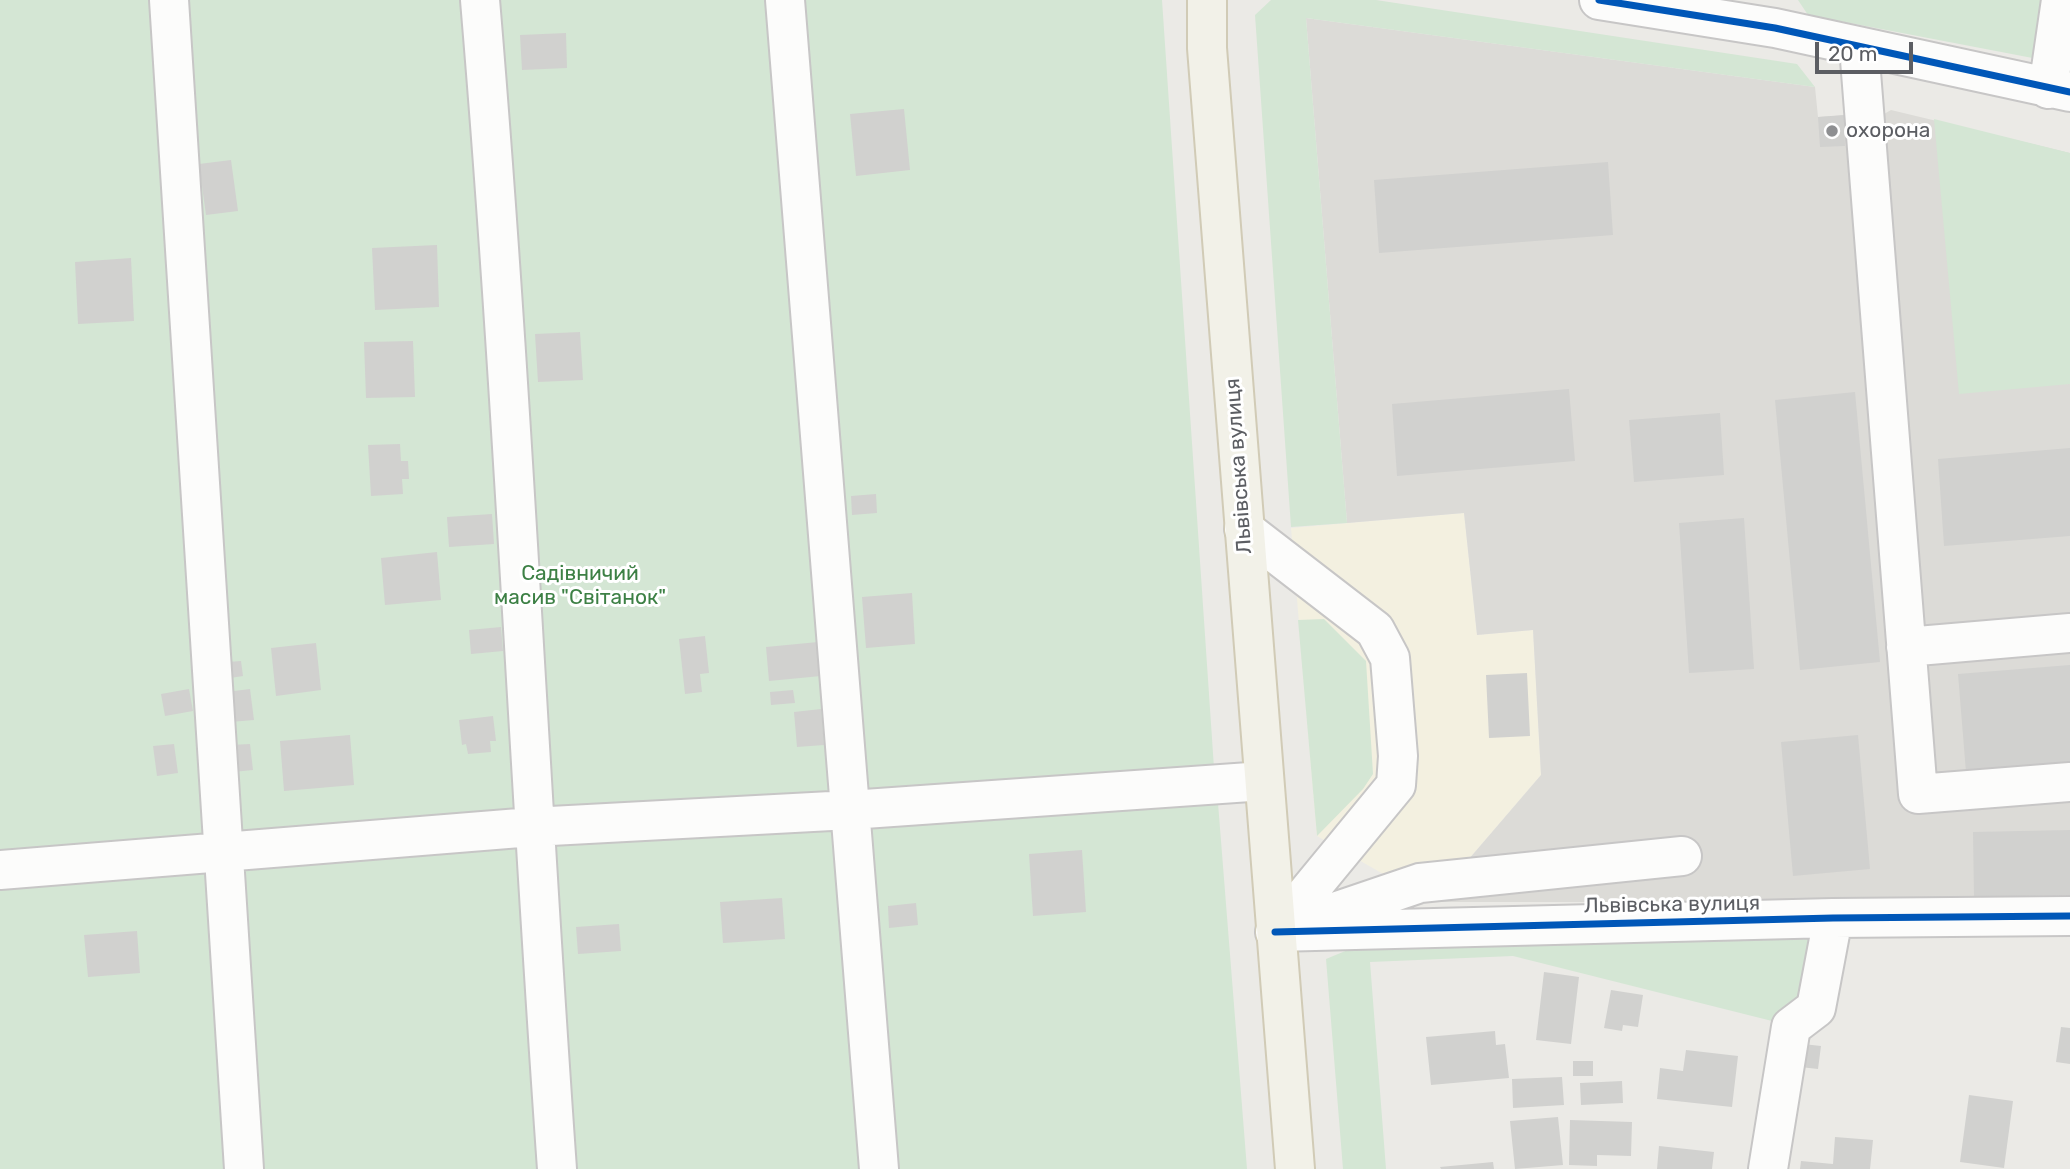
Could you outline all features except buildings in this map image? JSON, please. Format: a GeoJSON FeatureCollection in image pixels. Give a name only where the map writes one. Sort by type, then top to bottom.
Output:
{"type":"FeatureCollection","features":[{"type":"Feature","properties":{"kind":"main road","name":"Львівська вулиця"},"geometry":{"type":"LineString","coordinates":[[1207,0],[1207,48],[1295,1169]]}},
{"type":"Feature","properties":{"kind":"street"},"geometry":{"type":"LineString","coordinates":[[169,0],[244,1169]]}},
{"type":"Feature","properties":{"kind":"street"},"geometry":{"type":"LineString","coordinates":[[480,0],[502,261],[532,827],[557,1169]]}},
{"type":"Feature","properties":{"kind":"street"},"geometry":{"type":"LineString","coordinates":[[785,0],[879,1169]]}},
{"type":"Feature","properties":{"kind":"street"},"geometry":{"type":"LineString","coordinates":[[1599,0],[1776,14],[1859,47],[2059,90],[2061,0]]}},
{"type":"Feature","properties":{"kind":"street"},"geometry":{"type":"LineString","coordinates":[[1859,47],[1918,794],[2070,782]]}},
{"type":"Feature","properties":{"kind":"street"},"geometry":{"type":"LineString","coordinates":[[1244,529],[1375,630],[1390,657],[1398,756],[1396,785],[1275,932]]}},
{"type":"Feature","properties":{"kind":"street"},"geometry":{"type":"LineString","coordinates":[[1906,647],[2070,634]]}},
{"type":"Feature","properties":{"kind":"street"},"geometry":{"type":"LineString","coordinates":[[0,870],[532,827],[850,810],[1264,781]]}},
{"type":"Feature","properties":{"kind":"street"},"geometry":{"type":"LineString","coordinates":[[1275,932],[1420,883],[1682,856]]}},
{"type":"Feature","properties":{"kind":"street","name":"Львівська вулиця"},"geometry":{"type":"LineString","coordinates":[[1275,932],[1833,918],[2070,916]]}},
{"type":"Feature","properties":{"kind":"street"},"geometry":{"type":"LineString","coordinates":[[1768,1169],[1791,1027],[1816,1008],[1833,918]]}},
{"type":"Feature","properties":{"kind":"shaded area"},"geometry":{"type":"Polygon","coordinates":[[[1306,18],[1815,87],[1818,117],[1864,114],[1877,118],[1891,110],[2070,153],[2070,895],[1770,902],[1432,902],[1541,775],[1533,630],[1477,635],[1464,513],[1347,523],[1306,18]]]}},
{"type":"Feature","properties":{"kind":"shaded area"},"geometry":{"type":"Polygon","coordinates":[[[1464,513],[1477,635],[1533,630],[1541,775],[1432,902],[1317,836],[1291,528],[1464,513]]]}},
{"type":"Feature","properties":{"kind":"green space","name":"Садівничий масив \"Світанок\""},"geometry":{"type":"Polygon","coordinates":[[[0,0],[1162,0],[1214,768],[1177,806],[1218,803],[1247,1169],[0,1169],[0,0]]]}},
{"type":"Feature","properties":{"kind":"green space"},"geometry":{"type":"Polygon","coordinates":[[[1271,0],[1376,0],[1797,64],[1815,87],[1306,18],[1347,523],[1291,527],[1255,15],[1271,0]]]}},
{"type":"Feature","properties":{"kind":"green space"},"geometry":{"type":"Polygon","coordinates":[[[1798,0],[2054,0],[2043,60],[1808,15],[1798,0]]]}},
{"type":"Feature","properties":{"kind":"green space"},"geometry":{"type":"Polygon","coordinates":[[[1934,119],[2070,153],[2070,384],[1959,394],[1934,119]]]}},
{"type":"Feature","properties":{"kind":"green space"},"geometry":{"type":"Polygon","coordinates":[[[1324,619],[1366,661],[1373,774],[1363,789],[1317,836],[1298,620],[1324,619]]]}},
{"type":"Feature","properties":{"kind":"green space"},"geometry":{"type":"Polygon","coordinates":[[[1805,935],[1815,949],[1806,1003],[1780,1023],[1513,956],[1370,962],[1386,1169],[1343,1169],[1326,959],[1367,942],[1805,935]]]}},
{"type":"Feature","properties":{"kind":"cycle path"},"geometry":{"type":"LineString","coordinates":[[1599,0],[1775,28],[2070,92]]}},
{"type":"Feature","properties":{"kind":"cycle path"},"geometry":{"type":"LineString","coordinates":[[1275,932],[1833,918],[2070,916]]}},
{"type":"Feature","properties":{"kind":"place","name":"охорона"},"geometry":{"type":"Point","coordinates":[1832,131]}}]}
